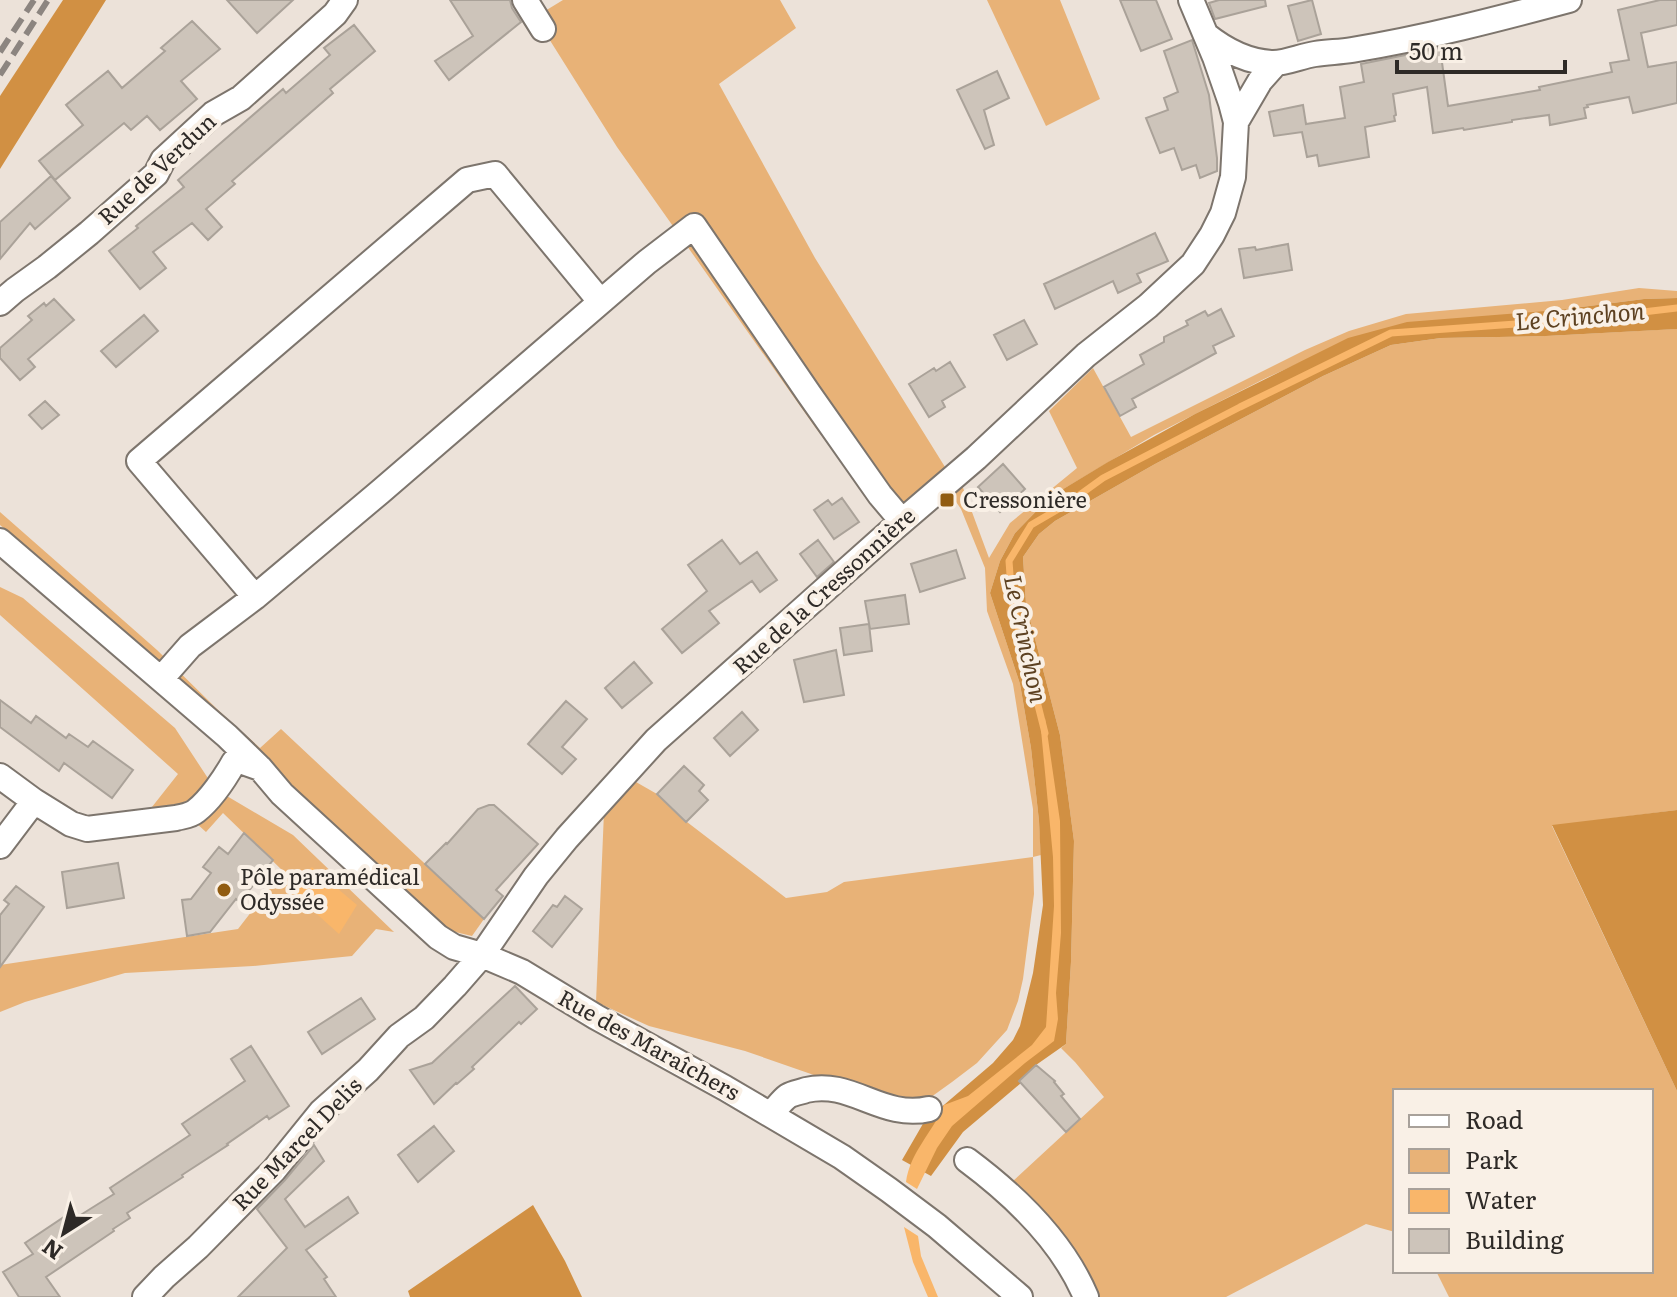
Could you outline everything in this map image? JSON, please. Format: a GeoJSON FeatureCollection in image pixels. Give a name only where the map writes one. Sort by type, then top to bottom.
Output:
{"type":"FeatureCollection","features":[{"type":"Feature","properties":{"kind":"street","name":"Rue de Verdun"},"geometry":{"type":"LineString","coordinates":[[0,303],[156,174],[163,160],[213,114],[241,98],[335,14],[345,0]]}},
{"type":"Feature","properties":{"kind":"street"},"geometry":{"type":"LineString","coordinates":[[525,0],[543,29]]}},
{"type":"Feature","properties":{"kind":"street"},"geometry":{"type":"LineString","coordinates":[[1191,0],[1236,122]]}},
{"type":"Feature","properties":{"kind":"street"},"geometry":{"type":"LineString","coordinates":[[1206,35],[1252,61],[1276,63],[1392,42],[1569,0]]}},
{"type":"Feature","properties":{"kind":"street"},"geometry":{"type":"LineString","coordinates":[[1236,122],[1260,81],[1276,63]]}},
{"type":"Feature","properties":{"kind":"street","name":"Rue de la Cressonnière"},"geometry":{"type":"LineString","coordinates":[[482,955],[536,876],[656,740],[976,458],[1086,355],[1148,306],[1193,264],[1223,213],[1233,177],[1236,122]]}},
{"type":"Feature","properties":{"kind":"street"},"geometry":{"type":"LineString","coordinates":[[255,597],[139,461],[467,180],[495,174],[600,301]]}},
{"type":"Feature","properties":{"kind":"street"},"geometry":{"type":"LineString","coordinates":[[169,687],[190,646],[255,597],[600,301],[694,226],[880,495],[902,521]]}},
{"type":"Feature","properties":{"kind":"street","name":"Rue des Maraîchers"},"geometry":{"type":"LineString","coordinates":[[0,541],[227,736],[282,794],[438,937],[454,947],[522,972],[842,1157],[937,1226],[1020,1297]]}},
{"type":"Feature","properties":{"kind":"street","name":"Rue des Maraîchers"},"geometry":{"type":"LineString","coordinates":[[169,687],[229,771],[282,794]]}},
{"type":"Feature","properties":{"kind":"street"},"geometry":{"type":"LineString","coordinates":[[0,776],[71,824],[87,829],[190,815],[229,771],[243,762],[260,768]]}},
{"type":"Feature","properties":{"kind":"street"},"geometry":{"type":"LineString","coordinates":[[0,846],[34,801]]}},
{"type":"Feature","properties":{"kind":"street","name":"Rue Marcel Delis"},"geometry":{"type":"LineString","coordinates":[[145,1297],[274,1170],[321,1112],[368,1070],[399,1036],[424,1018],[482,955]]}},
{"type":"Feature","properties":{"kind":"street"},"geometry":{"type":"LineString","coordinates":[[771,1114],[789,1095],[821,1087],[854,1094],[886,1108],[916,1112],[929,1109]]}},
{"type":"Feature","properties":{"kind":"street"},"geometry":{"type":"LineString","coordinates":[[967,1160],[994,1180],[1046,1234],[1075,1274],[1086,1297]]}},
{"type":"Feature","properties":{"kind":"green space"},"geometry":{"type":"Polygon","coordinates":[[[563,0],[780,0],[796,28],[719,84],[815,258],[945,467],[898,511],[879,513],[617,147],[534,15],[563,0]]]}},
{"type":"Feature","properties":{"kind":"green space"},"geometry":{"type":"Polygon","coordinates":[[[987,0],[1060,0],[1100,99],[1046,126],[987,0]]]}},
{"type":"Feature","properties":{"kind":"green space"},"geometry":{"type":"Polygon","coordinates":[[[1639,288],[1677,291],[1677,298],[1558,310],[1299,363],[1154,435],[1050,497],[1015,533],[1000,561],[990,593],[1020,684],[1031,748],[1041,855],[1033,857],[1033,809],[1013,684],[987,611],[985,568],[961,509],[952,496],[962,485],[989,558],[1010,523],[1077,468],[1049,411],[1093,368],[1131,437],[1305,350],[1349,331],[1406,314],[1562,300],[1639,288]]]}},
{"type":"Feature","properties":{"kind":"green space"},"geometry":{"type":"Polygon","coordinates":[[[1677,329],[1677,810],[1552,826],[1677,1091],[1677,1297],[1449,1297],[1437,1273],[1653,1273],[1653,1089],[1393,1089],[1393,1231],[1366,1224],[1226,1297],[1089,1297],[1012,1182],[1104,1097],[1061,1048],[1066,1044],[1074,841],[1060,735],[1026,604],[1023,557],[1039,534],[1055,521],[1155,464],[1323,376],[1391,345],[1441,338],[1677,329]]]}},
{"type":"Feature","properties":{"kind":"green space"},"geometry":{"type":"Polygon","coordinates":[[[0,512],[157,650],[260,748],[281,729],[484,919],[472,936],[451,931],[394,885],[277,771],[0,525],[0,512]]]}},
{"type":"Feature","properties":{"kind":"green space"},"geometry":{"type":"Polygon","coordinates":[[[0,587],[23,598],[175,728],[215,789],[293,835],[394,932],[376,929],[352,956],[253,966],[125,973],[0,1012],[0,965],[238,929],[283,871],[223,813],[206,832],[196,823],[148,812],[178,774],[0,615],[0,587]]]}},
{"type":"Feature","properties":{"kind":"green space"},"geometry":{"type":"Polygon","coordinates":[[[636,782],[657,794],[687,822],[786,898],[827,892],[844,882],[1033,857],[1034,894],[1023,979],[1007,1030],[977,1063],[920,1105],[883,1099],[745,1051],[649,1026],[596,1002],[604,812],[636,782]]]}},
{"type":"Feature","properties":{"kind":"shaded area"},"geometry":{"type":"Polygon","coordinates":[[[63,0],[106,0],[0,169],[0,96],[63,0]]]}},
{"type":"Feature","properties":{"kind":"shaded area"},"geometry":{"type":"Polygon","coordinates":[[[1677,298],[1677,329],[1441,338],[1391,345],[1323,376],[1155,464],[1055,521],[1039,534],[1023,557],[1026,604],[1060,735],[1074,841],[1066,1044],[1036,1065],[1019,1081],[1021,1083],[963,1132],[931,1176],[902,1160],[924,1122],[993,1063],[1013,1040],[1020,1026],[1033,973],[1043,905],[1039,821],[1031,748],[1020,684],[990,593],[1000,561],[1015,533],[1050,497],[1108,462],[1195,414],[1348,338],[1407,322],[1677,298]]]}},
{"type":"Feature","properties":{"kind":"shaded area"},"geometry":{"type":"Polygon","coordinates":[[[1677,810],[1677,1091],[1552,825],[1677,810]]]}},
{"type":"Feature","properties":{"kind":"shaded area"},"geometry":{"type":"Polygon","coordinates":[[[533,1205],[582,1297],[410,1297],[408,1291],[533,1205]]]}},
{"type":"Feature","properties":{"kind":"water"},"geometry":{"type":"Polygon","coordinates":[[[1045,718],[1060,821],[1061,933],[1056,993],[1058,1019],[1054,1041],[952,1126],[937,1148],[917,1189],[906,1182],[908,1171],[944,1105],[968,1096],[1032,1045],[1046,1027],[1054,906],[1053,857],[1041,730],[1045,718]]]}},
{"type":"Feature","properties":{"kind":"water"},"geometry":{"type":"Polygon","coordinates":[[[312,867],[357,905],[339,934],[289,889],[312,867]]]}},
{"type":"Feature","properties":{"kind":"water"},"geometry":{"type":"Polygon","coordinates":[[[904,1227],[918,1236],[921,1256],[938,1297],[928,1297],[913,1262],[904,1227]]]}},
{"type":"Feature","properties":{"kind":"building"},"geometry":{"type":"Polygon","coordinates":[[[227,0],[293,0],[257,33],[227,0]]]}},
{"type":"Feature","properties":{"kind":"building"},"geometry":{"type":"Polygon","coordinates":[[[450,0],[510,0],[521,22],[449,80],[435,61],[473,36],[450,0]]]}},
{"type":"Feature","properties":{"kind":"building"},"geometry":{"type":"Polygon","coordinates":[[[1120,0],[1156,0],[1172,39],[1141,51],[1120,0]]]}},
{"type":"Feature","properties":{"kind":"building"},"geometry":{"type":"Polygon","coordinates":[[[1219,0],[1265,0],[1266,6],[1215,19],[1209,3],[1219,0]]]}},
{"type":"Feature","properties":{"kind":"building"},"geometry":{"type":"Polygon","coordinates":[[[1312,0],[1321,34],[1298,41],[1288,6],[1312,0]]]}},
{"type":"Feature","properties":{"kind":"building"},"geometry":{"type":"Polygon","coordinates":[[[1660,0],[1677,0],[1677,25],[1641,33],[1648,67],[1677,62],[1677,103],[1633,113],[1629,97],[1587,105],[1584,108],[1586,118],[1550,125],[1549,115],[1433,133],[1427,87],[1393,94],[1395,121],[1365,127],[1369,157],[1319,166],[1317,155],[1307,157],[1302,132],[1274,136],[1269,112],[1303,105],[1306,124],[1345,118],[1340,87],[1364,82],[1361,64],[1440,48],[1448,106],[1540,90],[1539,87],[1612,72],[1610,63],[1629,60],[1618,10],[1660,0]]]}},
{"type":"Feature","properties":{"kind":"building"},"geometry":{"type":"Polygon","coordinates":[[[192,21],[220,49],[181,81],[197,99],[160,130],[147,116],[131,130],[124,123],[55,180],[39,161],[83,125],[66,105],[108,71],[122,88],[165,51],[161,48],[192,21]]]}},
{"type":"Feature","properties":{"kind":"building"},"geometry":{"type":"Polygon","coordinates":[[[354,25],[375,51],[330,89],[333,93],[232,181],[235,184],[206,209],[222,227],[208,240],[192,223],[153,252],[166,268],[140,289],[109,251],[184,187],[178,180],[283,89],[286,93],[330,55],[324,48],[354,25]]]}},
{"type":"Feature","properties":{"kind":"building"},"geometry":{"type":"Polygon","coordinates":[[[1192,40],[1209,95],[1217,158],[1217,171],[1200,178],[1196,165],[1182,170],[1174,148],[1160,153],[1146,118],[1168,110],[1164,98],[1178,92],[1164,51],[1192,40]]]}},
{"type":"Feature","properties":{"kind":"building"},"geometry":{"type":"Polygon","coordinates":[[[997,71],[1009,98],[984,110],[994,145],[985,149],[957,90],[997,71]]]}},
{"type":"Feature","properties":{"kind":"building"},"geometry":{"type":"Polygon","coordinates":[[[51,176],[70,198],[35,229],[30,223],[0,259],[0,222],[51,176]]]}},
{"type":"Feature","properties":{"kind":"building"},"geometry":{"type":"Polygon","coordinates":[[[1155,233],[1168,261],[1137,274],[1141,282],[1118,293],[1113,281],[1055,309],[1044,284],[1155,233]]]}},
{"type":"Feature","properties":{"kind":"building"},"geometry":{"type":"Polygon","coordinates":[[[1288,244],[1292,270],[1244,278],[1239,249],[1255,247],[1256,250],[1288,244]]]}},
{"type":"Feature","properties":{"kind":"building"},"geometry":{"type":"Polygon","coordinates":[[[54,299],[74,320],[28,359],[35,367],[20,380],[0,358],[0,348],[32,320],[28,316],[54,299]]]}},
{"type":"Feature","properties":{"kind":"building"},"geometry":{"type":"Polygon","coordinates":[[[1221,309],[1234,336],[1213,346],[1216,353],[1132,399],[1136,407],[1120,416],[1104,387],[1144,364],[1140,355],[1164,342],[1164,337],[1188,325],[1186,321],[1205,311],[1208,316],[1221,309]]]}},
{"type":"Feature","properties":{"kind":"building"},"geometry":{"type":"Polygon","coordinates":[[[144,315],[158,331],[116,367],[101,351],[144,315]]]}},
{"type":"Feature","properties":{"kind":"building"},"geometry":{"type":"Polygon","coordinates":[[[1024,320],[1037,344],[1007,360],[994,335],[1024,320]]]}},
{"type":"Feature","properties":{"kind":"building"},"geometry":{"type":"Polygon","coordinates":[[[950,362],[965,387],[942,401],[945,407],[929,417],[909,384],[950,362]]]}},
{"type":"Feature","properties":{"kind":"building"},"geometry":{"type":"Polygon","coordinates":[[[45,401],[59,415],[42,429],[29,415],[45,401]]]}},
{"type":"Feature","properties":{"kind":"building"},"geometry":{"type":"Polygon","coordinates":[[[1003,464],[1025,489],[1000,512],[978,487],[1003,464]]]}},
{"type":"Feature","properties":{"kind":"building"},"geometry":{"type":"Polygon","coordinates":[[[842,498],[859,522],[834,539],[814,510],[828,500],[832,505],[842,498]]]}},
{"type":"Feature","properties":{"kind":"building"},"geometry":{"type":"Polygon","coordinates":[[[722,540],[740,564],[757,552],[777,580],[760,592],[752,581],[709,611],[719,623],[682,653],[662,629],[707,591],[688,565],[722,540]]]}},
{"type":"Feature","properties":{"kind":"building"},"geometry":{"type":"Polygon","coordinates":[[[818,540],[834,562],[817,577],[800,554],[818,540]]]}},
{"type":"Feature","properties":{"kind":"building"},"geometry":{"type":"Polygon","coordinates":[[[956,550],[965,578],[920,592],[911,564],[956,550]]]}},
{"type":"Feature","properties":{"kind":"building"},"geometry":{"type":"Polygon","coordinates":[[[905,595],[909,624],[870,629],[865,601],[905,595]]]}},
{"type":"Feature","properties":{"kind":"building"},"geometry":{"type":"Polygon","coordinates":[[[869,624],[872,651],[844,655],[840,628],[869,624]]]}},
{"type":"Feature","properties":{"kind":"building"},"geometry":{"type":"Polygon","coordinates":[[[836,650],[844,695],[804,702],[794,660],[836,650]]]}},
{"type":"Feature","properties":{"kind":"building"},"geometry":{"type":"Polygon","coordinates":[[[634,662],[652,683],[622,708],[605,688],[634,662]]]}},
{"type":"Feature","properties":{"kind":"building"},"geometry":{"type":"Polygon","coordinates":[[[0,700],[31,723],[36,716],[66,738],[69,734],[88,747],[93,741],[133,770],[112,798],[64,763],[59,771],[0,727],[0,700]]]}},
{"type":"Feature","properties":{"kind":"building"},"geometry":{"type":"Polygon","coordinates":[[[566,701],[587,719],[562,747],[576,759],[562,774],[528,744],[566,701]]]}},
{"type":"Feature","properties":{"kind":"building"},"geometry":{"type":"Polygon","coordinates":[[[742,712],[758,730],[730,756],[714,738],[742,712]]]}},
{"type":"Feature","properties":{"kind":"building"},"geometry":{"type":"Polygon","coordinates":[[[684,766],[704,785],[699,791],[708,800],[686,822],[657,794],[684,766]]]}},
{"type":"Feature","properties":{"kind":"building"},"geometry":{"type":"Polygon","coordinates":[[[494,805],[538,844],[496,890],[503,896],[484,919],[425,864],[478,809],[494,805]]]}},
{"type":"Feature","properties":{"kind":"building","name":"Pôle paramédical Odyssée"},"geometry":{"type":"Polygon","coordinates":[[[244,833],[273,860],[240,902],[236,899],[210,932],[187,936],[182,900],[191,899],[211,873],[203,867],[219,847],[228,854],[244,833]]]}},
{"type":"Feature","properties":{"kind":"building"},"geometry":{"type":"Polygon","coordinates":[[[118,863],[124,898],[67,908],[62,872],[118,863]]]}},
{"type":"Feature","properties":{"kind":"building"},"geometry":{"type":"Polygon","coordinates":[[[16,886],[44,907],[0,967],[0,915],[9,904],[4,900],[16,886]]]}},
{"type":"Feature","properties":{"kind":"building"},"geometry":{"type":"Polygon","coordinates":[[[565,896],[582,909],[552,947],[533,931],[553,905],[557,907],[565,896]]]}},
{"type":"Feature","properties":{"kind":"building"},"geometry":{"type":"Polygon","coordinates":[[[515,986],[537,1009],[521,1024],[519,1022],[472,1067],[474,1069],[434,1104],[410,1070],[432,1063],[515,986]]]}},
{"type":"Feature","properties":{"kind":"building"},"geometry":{"type":"Polygon","coordinates":[[[361,998],[375,1019],[322,1054],[308,1032],[361,998]]]}},
{"type":"Feature","properties":{"kind":"building"},"geometry":{"type":"Polygon","coordinates":[[[251,1046],[289,1106],[269,1119],[267,1116],[127,1213],[130,1218],[114,1231],[46,1277],[60,1297],[19,1297],[3,1272],[33,1254],[25,1243],[67,1215],[71,1221],[114,1194],[110,1188],[190,1135],[182,1124],[245,1081],[231,1059],[251,1046]]]}},
{"type":"Feature","properties":{"kind":"building"},"geometry":{"type":"Polygon","coordinates":[[[1036,1065],[1055,1081],[1064,1094],[1061,1096],[1080,1119],[1066,1132],[1019,1081],[1036,1065]]]}},
{"type":"Feature","properties":{"kind":"building"},"geometry":{"type":"Polygon","coordinates":[[[434,1126],[454,1151],[418,1182],[398,1155],[434,1126]]]}},
{"type":"Feature","properties":{"kind":"building"},"geometry":{"type":"Polygon","coordinates":[[[314,1145],[324,1161],[285,1199],[305,1227],[348,1197],[358,1213],[306,1250],[327,1277],[324,1279],[336,1297],[238,1297],[287,1248],[257,1209],[314,1145]]]}},
{"type":"Feature","properties":{"kind":"waterway","name":"Le Crinchon"},"geometry":{"type":"LineString","coordinates":[[1045,733],[1012,602],[1009,561],[1031,525],[1103,478],[1391,333],[1584,319],[1677,308]]}},
{"type":"Feature","properties":{"kind":"railway"},"geometry":{"type":"LineString","coordinates":[[0,52],[34,0]]}},
{"type":"Feature","properties":{"kind":"railway"},"geometry":{"type":"LineString","coordinates":[[0,75],[48,0]]}},
{"type":"Feature","properties":{"kind":"place","name":"Cressonière"},"geometry":{"type":"Point","coordinates":[947,500]}},
{"type":"Feature","properties":{"kind":"place","name":"Pôle paramédical Odyssée"},"geometry":{"type":"Point","coordinates":[224,890]}}]}
